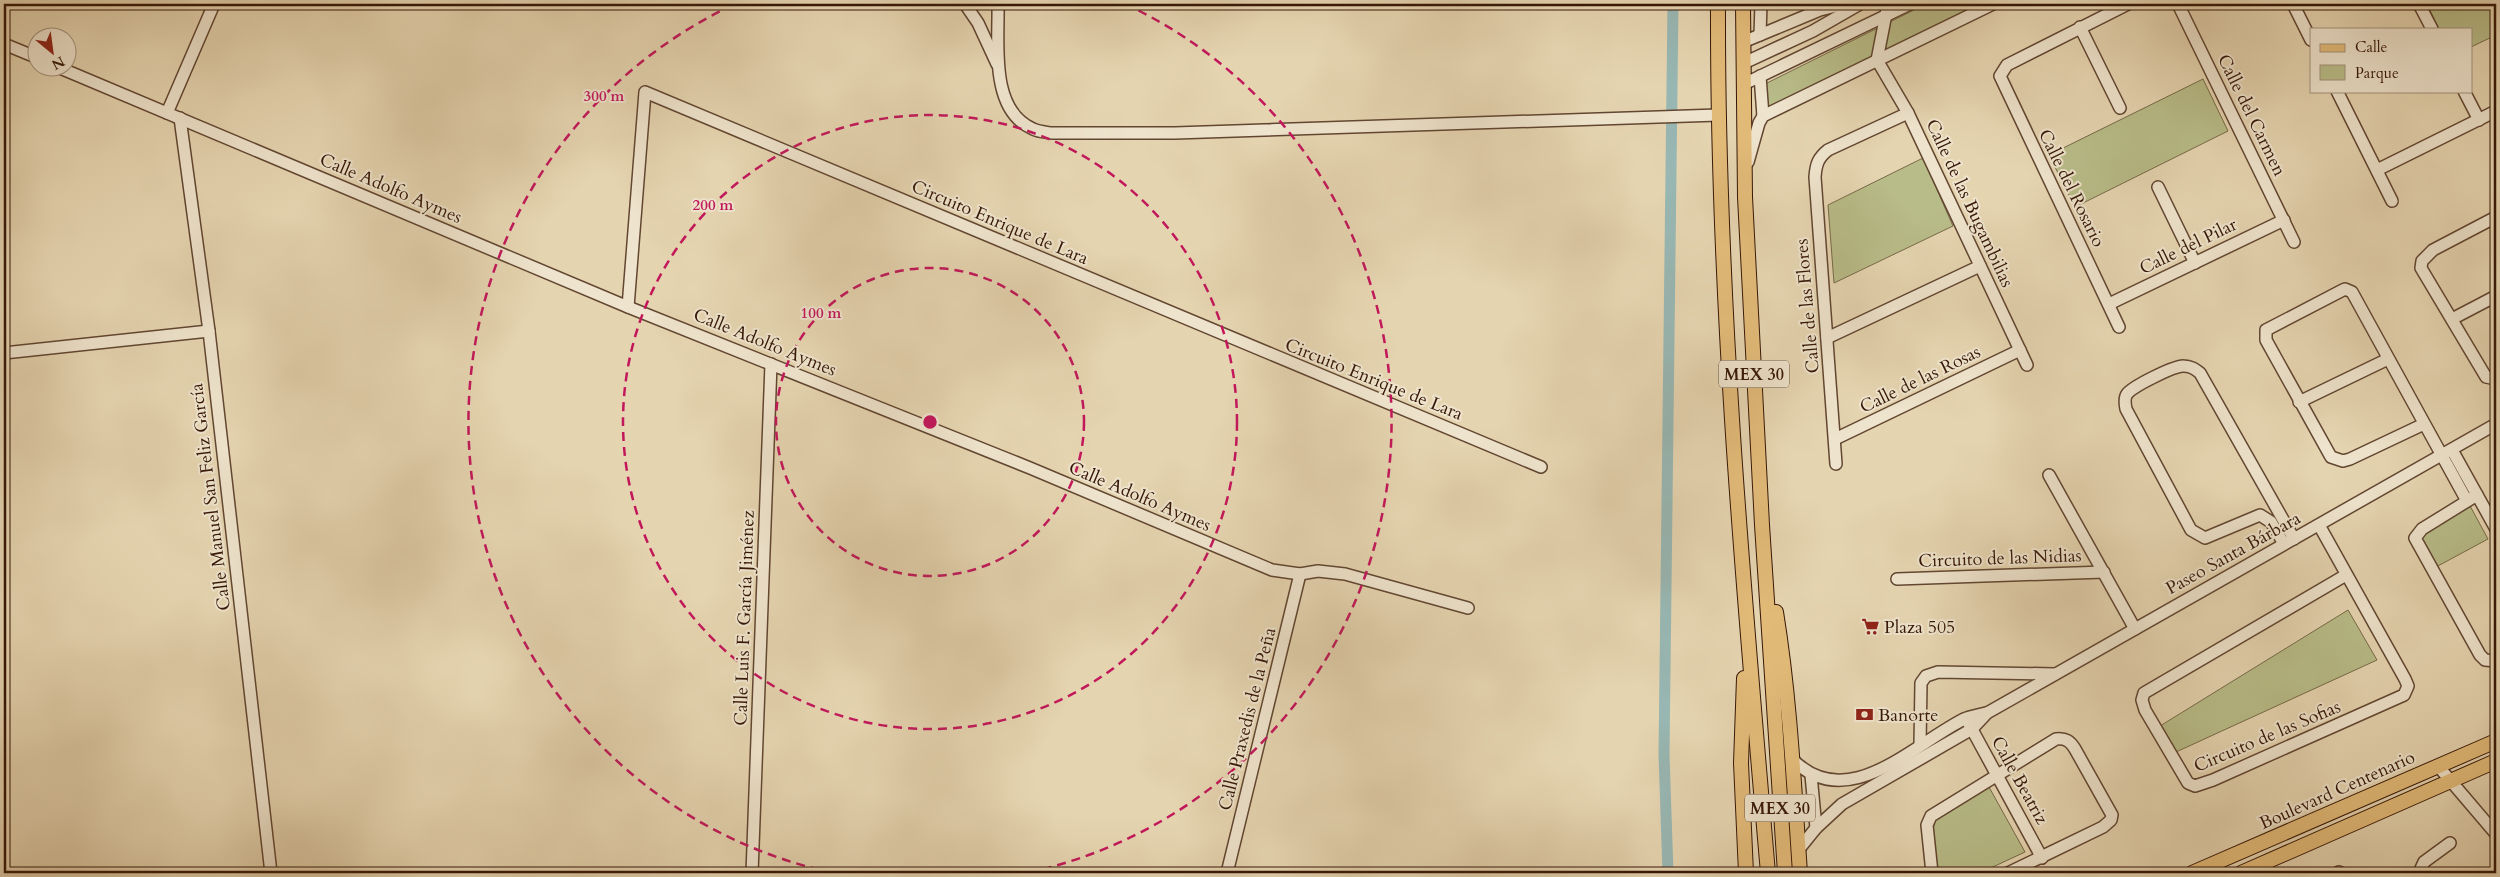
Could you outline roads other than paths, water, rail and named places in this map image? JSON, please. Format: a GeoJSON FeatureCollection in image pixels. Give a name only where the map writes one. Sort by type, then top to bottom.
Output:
{"type":"FeatureCollection","features":[{"type":"Feature","properties":{"kind":"main road","name":"MEX 30"},"geometry":{"type":"LineString","coordinates":[[1718,4],[1718,115],[1722,239],[1748,653],[1768,873]]}},
{"type":"Feature","properties":{"kind":"main road","name":"MEX 30"},"geometry":{"type":"LineString","coordinates":[[1743,4],[1745,171],[1775,743],[1785,873]]}},
{"type":"Feature","properties":{"kind":"main road"},"geometry":{"type":"LineString","coordinates":[[1764,547],[1781,642],[1800,873]]}},
{"type":"Feature","properties":{"kind":"main road"},"geometry":{"type":"LineString","coordinates":[[1746,873],[1741,721],[1748,653]]}},
{"type":"Feature","properties":{"kind":"main road","name":"Boulevard Centenario"},"geometry":{"type":"LineString","coordinates":[[2192,873],[2496,741]]}},
{"type":"Feature","properties":{"kind":"main road"},"geometry":{"type":"LineString","coordinates":[[2241,873],[2496,761]]}},
{"type":"Feature","properties":{"kind":"street"},"geometry":{"type":"LineString","coordinates":[[167,113],[214,4]]}},
{"type":"Feature","properties":{"kind":"street"},"geometry":{"type":"LineString","coordinates":[[965,4],[978,23],[1000,68]]}},
{"type":"Feature","properties":{"kind":"street"},"geometry":{"type":"LineString","coordinates":[[998,4],[1000,85],[1006,103],[1018,118],[1033,129],[1052,133],[1185,132],[1718,115]]}},
{"type":"Feature","properties":{"kind":"street"},"geometry":{"type":"LineString","coordinates":[[1760,35],[1761,4]]}},
{"type":"Feature","properties":{"kind":"street"},"geometry":{"type":"LineString","coordinates":[[1743,42],[1805,16],[1844,4]]}},
{"type":"Feature","properties":{"kind":"street"},"geometry":{"type":"LineString","coordinates":[[1744,63],[1813,31],[1860,4]]}},
{"type":"Feature","properties":{"kind":"street"},"geometry":{"type":"LineString","coordinates":[[1744,84],[1887,10],[1910,4]]}},
{"type":"Feature","properties":{"kind":"street"},"geometry":{"type":"LineString","coordinates":[[1745,171],[1758,123],[1764,116],[1993,4]]}},
{"type":"Feature","properties":{"kind":"street"},"geometry":{"type":"LineString","coordinates":[[2120,108],[2080,27],[2128,4]]}},
{"type":"Feature","properties":{"kind":"street","name":"Calle del Carmen"},"geometry":{"type":"LineString","coordinates":[[2178,4],[2294,242]]}},
{"type":"Feature","properties":{"kind":"street"},"geometry":{"type":"LineString","coordinates":[[2293,4],[2310,38]]}},
{"type":"Feature","properties":{"kind":"street"},"geometry":{"type":"LineString","coordinates":[[2419,4],[2431,28]]}},
{"type":"Feature","properties":{"kind":"street"},"geometry":{"type":"LineString","coordinates":[[1877,60],[1887,10]]}},
{"type":"Feature","properties":{"kind":"street"},"geometry":{"type":"LineString","coordinates":[[1805,16],[1813,31]]}},
{"type":"Feature","properties":{"kind":"street"},"geometry":{"type":"LineString","coordinates":[[1780,26],[1789,42]]}},
{"type":"Feature","properties":{"kind":"street","name":"Calle del Rosario"},"geometry":{"type":"LineString","coordinates":[[2080,27],[2007,65],[2000,76],[2119,327]]}},
{"type":"Feature","properties":{"kind":"street"},"geometry":{"type":"LineString","coordinates":[[4,44],[28,54]]}},
{"type":"Feature","properties":{"kind":"street","name":"Calle de las Bugambilias"},"geometry":{"type":"LineString","coordinates":[[1877,60],[1908,113],[2027,365]]}},
{"type":"Feature","properties":{"kind":"street","name":"Calle Adolfo Aymes"},"geometry":{"type":"LineString","coordinates":[[78,76],[628,307],[1030,468],[1272,570],[1300,574],[1318,571],[1344,574],[1468,608]]}},
{"type":"Feature","properties":{"kind":"street"},"geometry":{"type":"LineString","coordinates":[[1760,76],[1764,116]]}},
{"type":"Feature","properties":{"kind":"street","name":"Circuito Enrique de Lara"},"geometry":{"type":"LineString","coordinates":[[628,307],[645,92],[1542,467]]}},
{"type":"Feature","properties":{"kind":"street"},"geometry":{"type":"LineString","coordinates":[[2338,92],[2392,201]]}},
{"type":"Feature","properties":{"kind":"street"},"geometry":{"type":"LineString","coordinates":[[2465,92],[2479,120]]}},
{"type":"Feature","properties":{"kind":"street"},"geometry":{"type":"LineString","coordinates":[[2377,170],[2496,112]]}},
{"type":"Feature","properties":{"kind":"street","name":"Calle de las Flores"},"geometry":{"type":"LineString","coordinates":[[1836,464],[1814,177],[1816,165],[1820,157],[1828,150],[1908,113]]}},
{"type":"Feature","properties":{"kind":"street","name":"Calle Manuel San Feliz García"},"geometry":{"type":"LineString","coordinates":[[180,118],[209,331],[271,873]]}},
{"type":"Feature","properties":{"kind":"street"},"geometry":{"type":"LineString","coordinates":[[2158,187],[2195,262]]}},
{"type":"Feature","properties":{"kind":"street"},"geometry":{"type":"LineString","coordinates":[[2496,217],[2433,250],[2422,261],[2422,268],[2486,377],[2496,379]]}},
{"type":"Feature","properties":{"kind":"street","name":"Calle del Pilar"},"geometry":{"type":"LineString","coordinates":[[2108,304],[2284,220]]}},
{"type":"Feature","properties":{"kind":"street"},"geometry":{"type":"LineString","coordinates":[[1827,338],[1980,266]]}},
{"type":"Feature","properties":{"kind":"street"},"geometry":{"type":"LineString","coordinates":[[2424,424],[2350,459],[2337,460],[2328,452],[2299,402],[2266,340],[2266,330],[2345,289],[2352,292],[2424,424],[2447,453],[2472,498],[2496,530]]}},
{"type":"Feature","properties":{"kind":"street"},"geometry":{"type":"LineString","coordinates":[[2452,319],[2496,296]]}},
{"type":"Feature","properties":{"kind":"street"},"geometry":{"type":"LineString","coordinates":[[4,353],[209,331]]}},
{"type":"Feature","properties":{"kind":"street","name":"Calle de las Rosas"},"geometry":{"type":"LineString","coordinates":[[1835,439],[2020,350]]}},
{"type":"Feature","properties":{"kind":"street"},"geometry":{"type":"LineString","coordinates":[[2299,402],[2388,359]]}},
{"type":"Feature","properties":{"kind":"street","name":"Calle Luis F. García Jiménez"},"geometry":{"type":"LineString","coordinates":[[752,873],[771,364]]}},
{"type":"Feature","properties":{"kind":"street"},"geometry":{"type":"LineString","coordinates":[[2182,366],[2192,367],[2200,373],[2289,541],[2271,522],[2260,515],[2205,538],[2191,530],[2126,409],[2128,393],[2138,386],[2182,366]]}},
{"type":"Feature","properties":{"kind":"street","name":"Paseo Santa Bárbara"},"geometry":{"type":"LineString","coordinates":[[1798,849],[1829,814],[1855,795],[1987,713],[2496,424]]}},
{"type":"Feature","properties":{"kind":"street","name":"Circuito de las Nidias"},"geometry":{"type":"LineString","coordinates":[[2049,474],[2136,629]]}},
{"type":"Feature","properties":{"kind":"street"},"geometry":{"type":"LineString","coordinates":[[2472,498],[2422,529],[2416,535],[2416,544],[2480,655],[2485,660],[2496,662]]}},
{"type":"Feature","properties":{"kind":"street","name":"Circuito de las Sofias"},"geometry":{"type":"LineString","coordinates":[[2319,525],[2405,679],[2408,686],[2404,695],[2213,780],[2195,786],[2188,783],[2144,710],[2142,700],[2144,694],[2346,575]]}},
{"type":"Feature","properties":{"kind":"street","name":"Circuito de las Nidias"},"geometry":{"type":"LineString","coordinates":[[1897,579],[2104,572]]}},
{"type":"Feature","properties":{"kind":"street","name":"Calle Praxedis de la Peña"},"geometry":{"type":"LineString","coordinates":[[1227,873],[1300,574]]}},
{"type":"Feature","properties":{"kind":"street"},"geometry":{"type":"LineString","coordinates":[[1920,745],[1921,683],[1926,676],[1938,672],[2057,674]]}},
{"type":"Feature","properties":{"kind":"street","name":"Paseo Santa Bárbara"},"geometry":{"type":"LineString","coordinates":[[1792,759],[1811,775],[1824,780],[1852,780],[1875,772],[1920,745],[1969,724]]}},
{"type":"Feature","properties":{"kind":"street","name":"Calle Beatriz"},"geometry":{"type":"LineString","coordinates":[[1969,724],[2042,858]]}},
{"type":"Feature","properties":{"kind":"street"},"geometry":{"type":"LineString","coordinates":[[1932,873],[1927,825],[1931,816],[1996,773],[2056,738],[2064,738],[2071,742],[2112,815],[2112,820],[2103,827],[2008,873]]}},
{"type":"Feature","properties":{"kind":"street"},"geometry":{"type":"LineString","coordinates":[[2438,766],[2496,834]]}},
{"type":"Feature","properties":{"kind":"street"},"geometry":{"type":"LineString","coordinates":[[1811,775],[1816,828]]}},
{"type":"Feature","properties":{"kind":"street"},"geometry":{"type":"LineString","coordinates":[[2419,873],[2424,862],[2450,843]]}},
{"type":"Feature","properties":{"kind":"waterway"},"geometry":{"type":"LineString","coordinates":[[1668,873],[1664,754],[1673,4]]}},
{"type":"Feature","properties":{"kind":"place","name":"Plaza 505"},"geometry":{"type":"Point","coordinates":[1870,627]}},
{"type":"Feature","properties":{"kind":"place","name":"Banorte"},"geometry":{"type":"Point","coordinates":[1864,715]}}]}
